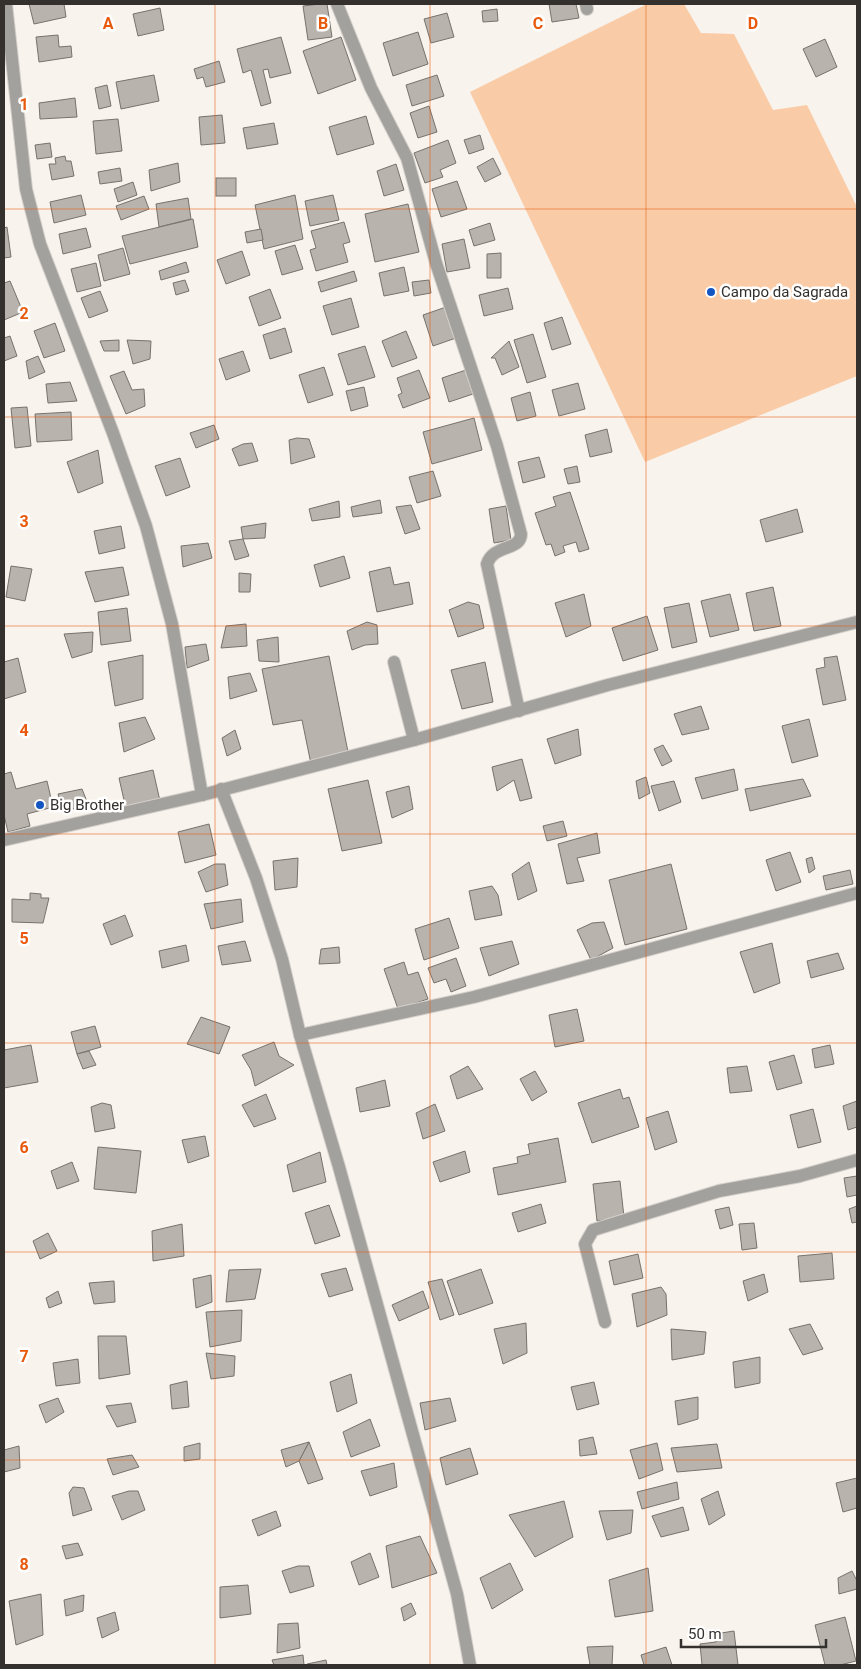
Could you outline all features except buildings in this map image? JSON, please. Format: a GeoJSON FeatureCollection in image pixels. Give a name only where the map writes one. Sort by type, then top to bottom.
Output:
{"type":"FeatureCollection","features":[{"type":"Feature","properties":{"kind":"street"},"geometry":{"type":"LineString","coordinates":[[6,4],[26,189],[40,244],[113,433],[146,526],[172,624],[202,795]]}},
{"type":"Feature","properties":{"kind":"street"},"geometry":{"type":"LineString","coordinates":[[337,4],[371,88],[407,158],[436,263],[497,446],[520,527],[521,539],[518,544],[491,554],[486,564],[519,711]]}},
{"type":"Feature","properties":{"kind":"street"},"geometry":{"type":"LineString","coordinates":[[4,840],[202,795],[414,740],[618,683],[857,622]]}},
{"type":"Feature","properties":{"kind":"street"},"geometry":{"type":"LineString","coordinates":[[394,662],[414,740]]}},
{"type":"Feature","properties":{"kind":"street"},"geometry":{"type":"LineString","coordinates":[[221,789],[259,887],[282,959],[300,1035],[339,1167],[457,1594],[470,1665]]}},
{"type":"Feature","properties":{"kind":"street"},"geometry":{"type":"LineString","coordinates":[[300,1035],[474,997],[857,894]]}},
{"type":"Feature","properties":{"kind":"street"},"geometry":{"type":"LineString","coordinates":[[605,1322],[585,1244],[593,1230],[719,1191],[800,1176],[857,1160]]}},
{"type":"Feature","properties":{"kind":"shaded area","name":"Campo da Sagrada"},"geometry":{"type":"Polygon","coordinates":[[[647,4],[684,4],[701,33],[734,34],[773,110],[807,105],[857,207],[857,376],[645,462],[470,92],[647,4]]]}},
{"type":"Feature","properties":{"kind":"place","name":"Campo da Sagrada"},"geometry":{"type":"Point","coordinates":[711,292]}},
{"type":"Feature","properties":{"kind":"place","name":"Big Brother"},"geometry":{"type":"Point","coordinates":[40,805]}}]}
